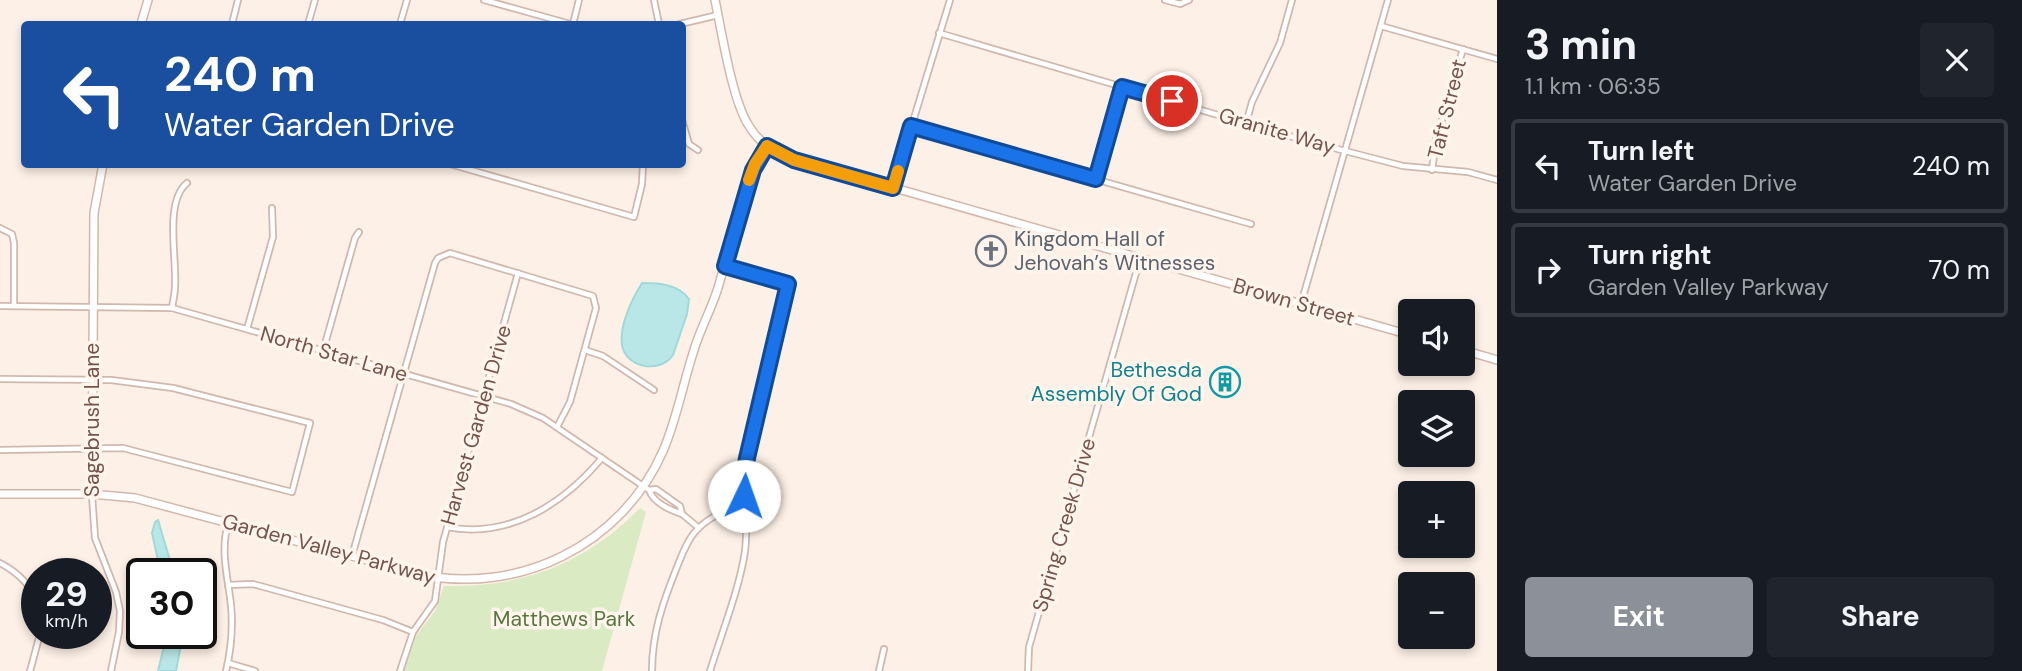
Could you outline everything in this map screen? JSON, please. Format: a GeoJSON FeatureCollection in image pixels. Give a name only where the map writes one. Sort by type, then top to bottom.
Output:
{"type":"FeatureCollection","features":[{"type":"Feature","properties":{"kind":"street"},"geometry":{"type":"LineString","coordinates":[[142,21],[148,0]]}},
{"type":"Feature","properties":{"kind":"street"},"geometry":{"type":"LineString","coordinates":[[233,21],[238,0]]}},
{"type":"Feature","properties":{"kind":"street"},"geometry":{"type":"LineString","coordinates":[[309,21],[315,0]]}},
{"type":"Feature","properties":{"kind":"street"},"geometry":{"type":"LineString","coordinates":[[401,21],[407,0]]}},
{"type":"Feature","properties":{"kind":"street"},"geometry":{"type":"LineString","coordinates":[[484,0],[562,21]]}},
{"type":"Feature","properties":{"kind":"street"},"geometry":{"type":"LineString","coordinates":[[573,21],[579,0]]}},
{"type":"Feature","properties":{"kind":"street"},"geometry":{"type":"LineString","coordinates":[[654,0],[658,21]]}},
{"type":"Feature","properties":{"kind":"street","name":"Brown Street"},"geometry":{"type":"LineString","coordinates":[[715,0],[743,115],[752,131],[767,146],[794,160],[1398,332]]}},
{"type":"Feature","properties":{"kind":"street"},"geometry":{"type":"LineString","coordinates":[[893,188],[950,0]]}},
{"type":"Feature","properties":{"kind":"street"},"geometry":{"type":"LineString","coordinates":[[1165,0],[1180,4],[1189,0]]}},
{"type":"Feature","properties":{"kind":"street"},"geometry":{"type":"LineString","coordinates":[[1246,123],[1252,102],[1280,43],[1292,0]]}},
{"type":"Feature","properties":{"kind":"street"},"geometry":{"type":"LineString","coordinates":[[1301,304],[1388,0]]}},
{"type":"Feature","properties":{"kind":"street"},"geometry":{"type":"LineString","coordinates":[[686,23],[718,15]]}},
{"type":"Feature","properties":{"kind":"street"},"geometry":{"type":"LineString","coordinates":[[1381,26],[1497,59]]}},
{"type":"Feature","properties":{"kind":"street","name":"Granite Way"},"geometry":{"type":"LineString","coordinates":[[939,33],[1403,166],[1468,172],[1497,180]]}},
{"type":"Feature","properties":{"kind":"street","name":"Taft Street"},"geometry":{"type":"LineString","coordinates":[[1432,170],[1436,140],[1463,49]]}},
{"type":"Feature","properties":{"kind":"street"},"geometry":{"type":"LineString","coordinates":[[1096,179],[1122,87]]}},
{"type":"Feature","properties":{"kind":"street"},"geometry":{"type":"LineString","coordinates":[[911,126],[1251,224]]}},
{"type":"Feature","properties":{"kind":"street"},"geometry":{"type":"LineString","coordinates":[[686,134],[689,144],[698,150]]}},
{"type":"Feature","properties":{"kind":"street","name":"Garden Valley Parkway"},"geometry":{"type":"LineString","coordinates":[[0,494],[92,494],[135,498],[439,578],[466,580],[503,577],[562,558],[603,530],[646,488],[667,441],[693,353],[716,298],[753,170],[767,146]]}},
{"type":"Feature","properties":{"kind":"street","name":"Sagebrush Lane"},"geometry":{"type":"LineString","coordinates":[[102,168],[94,213],[92,494],[95,538],[110,574],[120,611],[119,632],[111,671]]}},
{"type":"Feature","properties":{"kind":"street"},"geometry":{"type":"LineString","coordinates":[[464,168],[634,217],[643,168]]}},
{"type":"Feature","properties":{"kind":"street"},"geometry":{"type":"LineString","coordinates":[[172,308],[175,286],[176,199],[180,189],[187,183]]}},
{"type":"Feature","properties":{"kind":"street"},"geometry":{"type":"LineString","coordinates":[[247,329],[272,237],[272,208]]}},
{"type":"Feature","properties":{"kind":"street"},"geometry":{"type":"LineString","coordinates":[[0,228],[12,234],[14,306]]}},
{"type":"Feature","properties":{"kind":"street"},"geometry":{"type":"LineString","coordinates":[[323,351],[359,232]]}},
{"type":"Feature","properties":{"kind":"street"},"geometry":{"type":"LineString","coordinates":[[352,556],[435,263],[442,256],[450,253],[589,293],[595,300],[596,308],[570,402],[557,427]]}},
{"type":"Feature","properties":{"kind":"street","name":"Spring Creek Drive"},"geometry":{"type":"LineString","coordinates":[[1028,671],[1029,647],[1140,259]]}},
{"type":"Feature","properties":{"kind":"street"},"geometry":{"type":"LineString","coordinates":[[710,671],[743,563],[747,529],[744,477],[747,458],[788,284],[725,266]]}},
{"type":"Feature","properties":{"kind":"street","name":"Harvest Garden Drive"},"geometry":{"type":"LineString","coordinates":[[400,671],[413,632],[435,601],[447,527],[518,273]]}},
{"type":"Feature","properties":{"kind":"street","name":"North Star Lane"},"geometry":{"type":"LineString","coordinates":[[0,306],[172,308],[524,408],[557,427],[646,488],[651,496],[682,514],[699,528]]}},
{"type":"Feature","properties":{"kind":"street"},"geometry":{"type":"LineString","coordinates":[[585,350],[603,356],[654,390]]}},
{"type":"Feature","properties":{"kind":"street"},"geometry":{"type":"LineString","coordinates":[[1475,354],[1497,360]]}},
{"type":"Feature","properties":{"kind":"street"},"geometry":{"type":"LineString","coordinates":[[0,379],[93,380],[173,388],[310,423],[292,492],[123,448],[0,450]]}},
{"type":"Feature","properties":{"kind":"street"},"geometry":{"type":"LineString","coordinates":[[447,527],[490,528],[539,512],[576,487],[602,458]]}},
{"type":"Feature","properties":{"kind":"street"},"geometry":{"type":"LineString","coordinates":[[652,671],[654,631],[687,544],[699,528],[724,511],[746,507]]}},
{"type":"Feature","properties":{"kind":"street"},"geometry":{"type":"LineString","coordinates":[[226,671],[231,635],[224,544],[229,523]]}},
{"type":"Feature","properties":{"kind":"street"},"geometry":{"type":"LineString","coordinates":[[0,563],[21,577]]}},
{"type":"Feature","properties":{"kind":"street"},"geometry":{"type":"LineString","coordinates":[[228,585],[253,584],[383,620],[413,632]]}},
{"type":"Feature","properties":{"kind":"street"},"geometry":{"type":"LineString","coordinates":[[30,671],[36,649]]}},
{"type":"Feature","properties":{"kind":"street"},"geometry":{"type":"LineString","coordinates":[[878,671],[884,649]]}},
{"type":"Feature","properties":{"kind":"street"},"geometry":{"type":"LineString","coordinates":[[228,663],[255,671]]}},
{"type":"Feature","properties":{"kind":"green space","name":"Matthews Park"},"geometry":{"type":"Polygon","coordinates":[[[640,508],[646,512],[602,671],[404,671],[416,636],[435,611],[444,586],[500,583],[551,569],[597,544],[640,508]]]}},
{"type":"Feature","properties":{"kind":"water"},"geometry":{"type":"Polygon","coordinates":[[[642,283],[674,287],[689,299],[687,314],[673,355],[660,365],[644,366],[636,363],[625,353],[622,345],[624,321],[642,283]]]}},
{"type":"Feature","properties":{"kind":"water"},"geometry":{"type":"Polygon","coordinates":[[[158,520],[169,558],[157,558],[152,533],[158,520]]]}},
{"type":"Feature","properties":{"kind":"water"},"geometry":{"type":"Polygon","coordinates":[[[163,649],[180,649],[176,671],[158,671],[163,649]]]}},
{"type":"Feature","properties":{"kind":"slow traffic"},"geometry":{"type":"LineString","coordinates":[[749,180],[755,164],[767,146],[786,158],[893,188],[898,171]]}},
{"type":"Feature","properties":{"kind":"place","name":"Kingdom Hall of Jehovah’s Witnesses"},"geometry":{"type":"Point","coordinates":[991,251]}},
{"type":"Feature","properties":{"kind":"place","name":"Bethesda Assembly Of God"},"geometry":{"type":"Point","coordinates":[1225,382]}},
{"type":"Feature","properties":{"kind":"route"},"geometry":{"type":"LineString","coordinates":[[744,496],[747,458],[788,284],[725,266],[753,170],[767,146],[786,158],[893,188],[911,126],[1096,179],[1122,87],[1172,101]]}}]}
